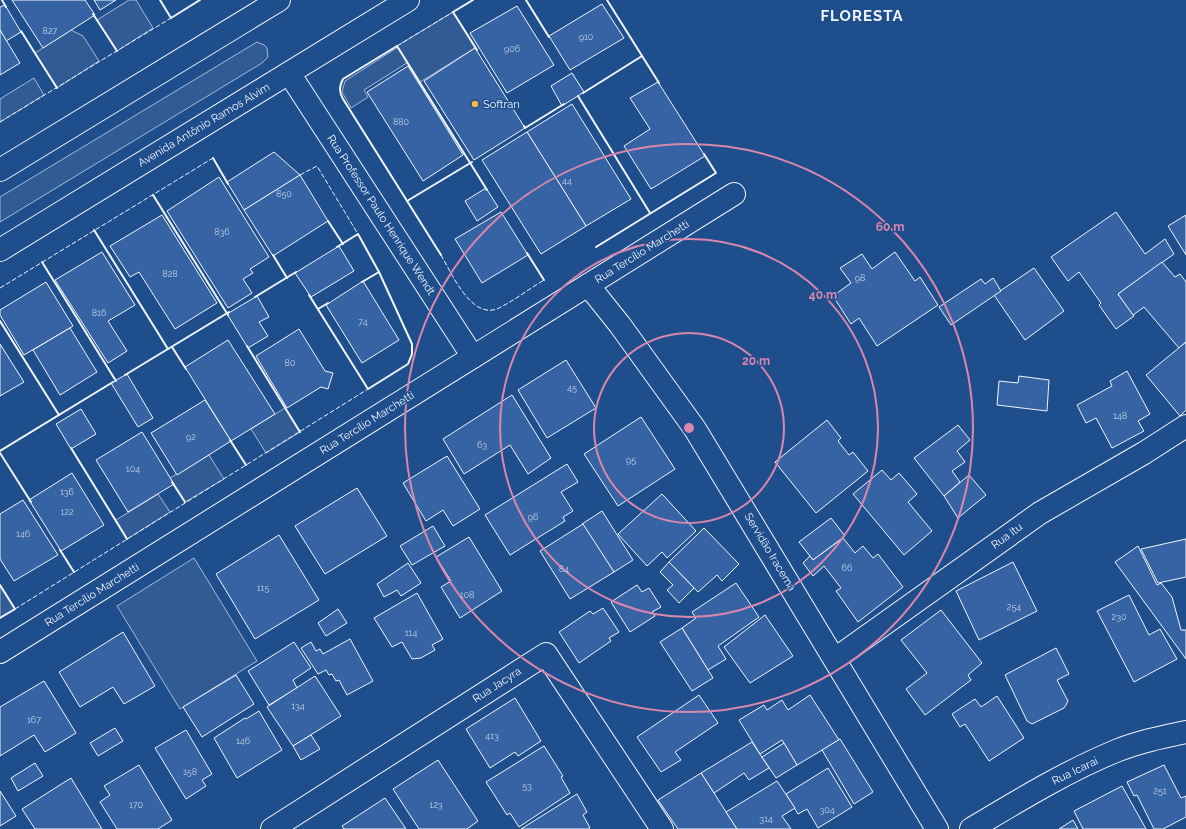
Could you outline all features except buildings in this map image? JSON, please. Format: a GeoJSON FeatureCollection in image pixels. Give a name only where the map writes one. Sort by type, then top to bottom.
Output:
{"type":"FeatureCollection","features":[{"type":"Feature","properties":{"kind":"street"},"geometry":{"type":"LineString","coordinates":[[0,170],[279,0]]}},
{"type":"Feature","properties":{"kind":"street","name":"Avenida Antônio Ramos Alvim"},"geometry":{"type":"LineString","coordinates":[[0,250],[408,0]]}},
{"type":"Feature","properties":{"kind":"street","name":"Rua Professor Paulo Henrique Wendt"},"geometry":{"type":"LineString","coordinates":[[289,73],[473,357]]}},
{"type":"Feature","properties":{"kind":"street","name":"Rua Tercílio Marchetti"},"geometry":{"type":"LineString","coordinates":[[0,652],[734,194]]}},
{"type":"Feature","properties":{"kind":"street","name":"Servidão Iracema"},"geometry":{"type":"LineString","coordinates":[[588,285],[620,325],[695,429],[937,829]]}},
{"type":"Feature","properties":{"kind":"street","name":"Rua Itu"},"geometry":{"type":"LineString","coordinates":[[835,659],[1040,513],[1144,453],[1186,426]]}},
{"type":"Feature","properties":{"kind":"street","name":"Rua Jacyra"},"geometry":{"type":"LineString","coordinates":[[272,829],[546,654],[662,829]]}},
{"type":"Feature","properties":{"kind":"street","name":"Rua Icaraí"},"geometry":{"type":"LineString","coordinates":[[971,829],[1045,785],[1116,751],[1152,739],[1186,732]]}},
{"type":"Feature","properties":{"kind":"shaded area"},"geometry":{"type":"Polygon","coordinates":[[[129,0],[136,0],[153,28],[117,51],[97,20],[129,0]]]}},
{"type":"Feature","properties":{"kind":"shaded area"},"geometry":{"type":"Polygon","coordinates":[[[453,12],[475,48],[420,82],[407,63],[364,90],[368,97],[351,108],[342,92],[345,81],[398,47],[397,46],[453,12]]]}},
{"type":"Feature","properties":{"kind":"shaded area"},"geometry":{"type":"Polygon","coordinates":[[[71,30],[83,36],[99,61],[57,88],[35,53],[71,30]]]}},
{"type":"Feature","properties":{"kind":"shaded area"},"geometry":{"type":"Polygon","coordinates":[[[257,42],[267,48],[268,57],[262,63],[0,222],[0,197],[257,42]]]}},
{"type":"Feature","properties":{"kind":"shaded area"},"geometry":{"type":"Polygon","coordinates":[[[34,78],[44,95],[0,122],[0,99],[34,78]]]}},
{"type":"Feature","properties":{"kind":"shaded area"},"geometry":{"type":"Polygon","coordinates":[[[285,408],[300,432],[266,453],[251,429],[285,408]]]}},
{"type":"Feature","properties":{"kind":"shaded area"},"geometry":{"type":"Polygon","coordinates":[[[209,455],[224,479],[185,502],[170,478],[209,455]]]}},
{"type":"Feature","properties":{"kind":"shaded area"},"geometry":{"type":"Polygon","coordinates":[[[158,494],[170,512],[127,539],[116,520],[158,494]]]}},
{"type":"Feature","properties":{"kind":"shaded area"},"geometry":{"type":"Polygon","coordinates":[[[194,558],[257,661],[180,709],[117,606],[194,558]]]}},
{"type":"Feature","properties":{"kind":"shaded area"},"geometry":{"type":"Polygon","coordinates":[[[0,585],[15,609],[0,618],[0,585]]]}},
{"type":"Feature","properties":{"kind":"fence"},"geometry":{"type":"LineString","coordinates":[[397,46],[453,12]]}},
{"type":"Feature","properties":{"kind":"fence"},"geometry":{"type":"LineString","coordinates":[[0,122],[171,18]]}},
{"type":"Feature","properties":{"kind":"fence"},"geometry":{"type":"LineString","coordinates":[[0,288],[213,158]]}},
{"type":"Feature","properties":{"kind":"fence"},"geometry":{"type":"LineString","coordinates":[[300,175],[317,166],[358,234]]}},
{"type":"Feature","properties":{"kind":"fence"},"geometry":{"type":"LineString","coordinates":[[441,255],[464,294],[480,308],[489,310],[499,308],[544,280]]}},
{"type":"Feature","properties":{"kind":"fence"},"geometry":{"type":"LineString","coordinates":[[15,609],[368,389]]}},
{"type":"Feature","properties":{"kind":"wall"},"geometry":{"type":"LineString","coordinates":[[2,0],[6,7]]}},
{"type":"Feature","properties":{"kind":"wall"},"geometry":{"type":"LineString","coordinates":[[160,0],[171,18],[200,0]]}},
{"type":"Feature","properties":{"kind":"wall"},"geometry":{"type":"LineString","coordinates":[[473,0],[453,12],[477,50]]}},
{"type":"Feature","properties":{"kind":"wall"},"geometry":{"type":"LineString","coordinates":[[526,0],[549,37]]}},
{"type":"Feature","properties":{"kind":"wall"},"geometry":{"type":"LineString","coordinates":[[607,0],[659,83]]}},
{"type":"Feature","properties":{"kind":"wall"},"geometry":{"type":"LineString","coordinates":[[93,14],[117,51]]}},
{"type":"Feature","properties":{"kind":"wall"},"geometry":{"type":"LineString","coordinates":[[21,31],[57,88]]}},
{"type":"Feature","properties":{"kind":"wall"},"geometry":{"type":"LineString","coordinates":[[441,255],[343,99],[340,89],[343,79],[397,46],[487,190]]}},
{"type":"Feature","properties":{"kind":"wall"},"geometry":{"type":"LineString","coordinates":[[583,93],[642,56]]}},
{"type":"Feature","properties":{"kind":"wall"},"geometry":{"type":"LineString","coordinates":[[578,96],[650,213]]}},
{"type":"Feature","properties":{"kind":"wall"},"geometry":{"type":"LineString","coordinates":[[524,126],[525,128],[564,104]]}},
{"type":"Feature","properties":{"kind":"wall"},"geometry":{"type":"LineString","coordinates":[[596,247],[716,173],[704,154]]}},
{"type":"Feature","properties":{"kind":"wall"},"geometry":{"type":"LineString","coordinates":[[213,158],[228,184]]}},
{"type":"Feature","properties":{"kind":"wall"},"geometry":{"type":"LineString","coordinates":[[407,201],[472,162]]}},
{"type":"Feature","properties":{"kind":"wall"},"geometry":{"type":"LineString","coordinates":[[153,195],[228,315]]}},
{"type":"Feature","properties":{"kind":"wall"},"geometry":{"type":"LineString","coordinates":[[328,221],[343,244]]}},
{"type":"Feature","properties":{"kind":"wall"},"geometry":{"type":"LineString","coordinates":[[94,230],[168,349]]}},
{"type":"Feature","properties":{"kind":"wall"},"geometry":{"type":"LineString","coordinates":[[309,295],[368,389],[408,364],[412,354],[412,344],[379,272],[358,234],[337,247]]}},
{"type":"Feature","properties":{"kind":"wall"},"geometry":{"type":"LineString","coordinates":[[527,253],[544,280]]}},
{"type":"Feature","properties":{"kind":"wall"},"geometry":{"type":"LineString","coordinates":[[273,255],[287,278]]}},
{"type":"Feature","properties":{"kind":"wall"},"geometry":{"type":"LineString","coordinates":[[42,262],[116,381]]}},
{"type":"Feature","properties":{"kind":"wall"},"geometry":{"type":"LineString","coordinates":[[255,297],[296,272]]}},
{"type":"Feature","properties":{"kind":"wall"},"geometry":{"type":"LineString","coordinates":[[362,282],[379,272]]}},
{"type":"Feature","properties":{"kind":"wall"},"geometry":{"type":"LineString","coordinates":[[318,309],[328,303]]}},
{"type":"Feature","properties":{"kind":"wall"},"geometry":{"type":"LineString","coordinates":[[125,375],[229,312]]}},
{"type":"Feature","properties":{"kind":"wall"},"geometry":{"type":"LineString","coordinates":[[0,321],[59,415]]}},
{"type":"Feature","properties":{"kind":"wall"},"geometry":{"type":"LineString","coordinates":[[247,346],[300,432]]}},
{"type":"Feature","properties":{"kind":"wall"},"geometry":{"type":"LineString","coordinates":[[172,347],[186,369]]}},
{"type":"Feature","properties":{"kind":"wall"},"geometry":{"type":"LineString","coordinates":[[0,451],[113,382]]}},
{"type":"Feature","properties":{"kind":"wall"},"geometry":{"type":"LineString","coordinates":[[230,440],[246,465]]}},
{"type":"Feature","properties":{"kind":"wall"},"geometry":{"type":"LineString","coordinates":[[71,448],[127,539]]}},
{"type":"Feature","properties":{"kind":"wall"},"geometry":{"type":"LineString","coordinates":[[0,453],[31,502]]}},
{"type":"Feature","properties":{"kind":"wall"},"geometry":{"type":"LineString","coordinates":[[172,482],[185,502]]}},
{"type":"Feature","properties":{"kind":"wall"},"geometry":{"type":"LineString","coordinates":[[60,550],[74,572]]}},
{"type":"Feature","properties":{"kind":"wall"},"geometry":{"type":"LineString","coordinates":[[0,585],[15,609],[0,618]]}},
{"type":"Feature","properties":{"kind":"place","name":"Softran"},"geometry":{"type":"Point","coordinates":[475,104]}},
{"type":"Feature","properties":{"kind":"district","name":"FLORESTA"},"geometry":{"type":"Point","coordinates":[862,16]}}]}
